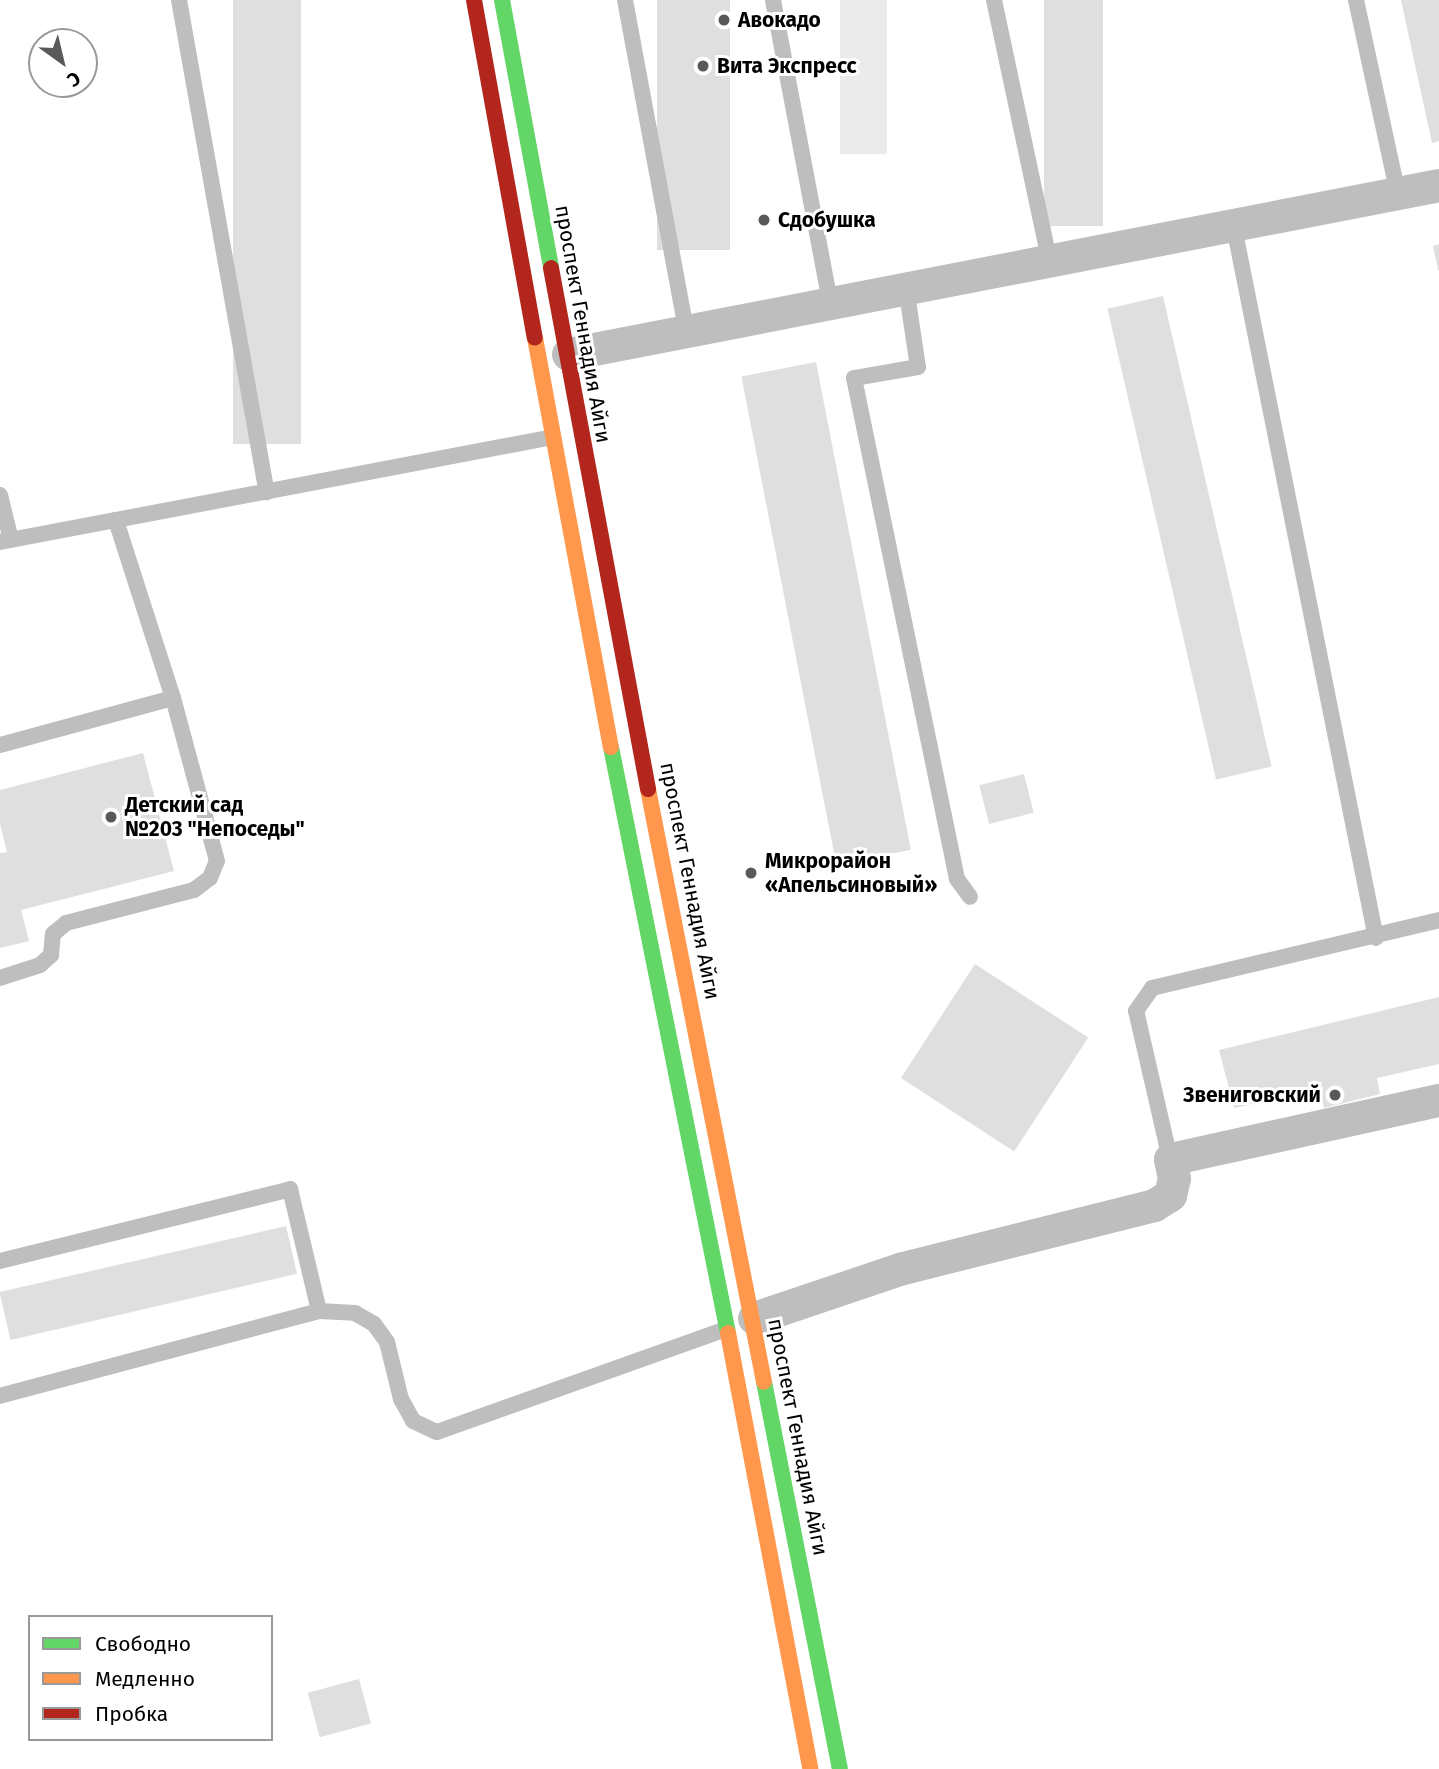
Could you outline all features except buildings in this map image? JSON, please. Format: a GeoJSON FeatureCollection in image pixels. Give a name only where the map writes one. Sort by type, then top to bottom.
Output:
{"type":"FeatureCollection","features":[{"type":"Feature","properties":{"kind":"main road","name":"проспект Геннадия Айги"},"geometry":{"type":"LineString","coordinates":[[474,0],[553,437],[740,1323],[840,1769]]}},
{"type":"Feature","properties":{"kind":"main road","name":"проспект Геннадия Айги"},"geometry":{"type":"LineString","coordinates":[[502,0],[568,354],[740,1323],[810,1769]]}},
{"type":"Feature","properties":{"kind":"street"},"geometry":{"type":"LineString","coordinates":[[568,354],[1233,222],[1439,185]]}},
{"type":"Feature","properties":{"kind":"street"},"geometry":{"type":"LineString","coordinates":[[740,1323],[903,1268],[1154,1205],[1170,1195],[1174,1178],[1170,1158],[1439,1100]]}},
{"type":"Feature","properties":{"kind":"lane"},"geometry":{"type":"LineString","coordinates":[[179,0],[267,492]]}},
{"type":"Feature","properties":{"kind":"lane"},"geometry":{"type":"LineString","coordinates":[[625,0],[687,330]]}},
{"type":"Feature","properties":{"kind":"lane"},"geometry":{"type":"LineString","coordinates":[[773,0],[830,302]]}},
{"type":"Feature","properties":{"kind":"lane"},"geometry":{"type":"LineString","coordinates":[[994,0],[1049,258]]}},
{"type":"Feature","properties":{"kind":"lane"},"geometry":{"type":"LineString","coordinates":[[1356,0],[1398,194]]}},
{"type":"Feature","properties":{"kind":"lane"},"geometry":{"type":"LineString","coordinates":[[1233,222],[1376,938]]}},
{"type":"Feature","properties":{"kind":"lane"},"geometry":{"type":"LineString","coordinates":[[906,287],[918,367],[854,377],[957,879],[970,897]]}},
{"type":"Feature","properties":{"kind":"lane"},"geometry":{"type":"LineString","coordinates":[[0,495],[5,541],[553,437]]}},
{"type":"Feature","properties":{"kind":"lane"},"geometry":{"type":"LineString","coordinates":[[0,978],[40,965],[51,956],[53,934],[66,923],[194,890],[210,878],[217,862],[173,698],[116,520]]}},
{"type":"Feature","properties":{"kind":"lane"},"geometry":{"type":"LineString","coordinates":[[0,745],[173,698]]}},
{"type":"Feature","properties":{"kind":"lane"},"geometry":{"type":"LineString","coordinates":[[1170,1158],[1136,1011],[1152,988],[1376,938],[1439,920]]}},
{"type":"Feature","properties":{"kind":"lane"},"geometry":{"type":"LineString","coordinates":[[0,1261],[290,1189],[318,1311]]}},
{"type":"Feature","properties":{"kind":"lane"},"geometry":{"type":"LineString","coordinates":[[0,1396],[318,1311],[355,1313],[374,1324],[387,1342],[401,1399],[413,1421],[437,1432],[740,1323]]}},
{"type":"Feature","properties":{"kind":"shaded area"},"geometry":{"type":"Polygon","coordinates":[[[840,0],[887,0],[887,154],[840,154],[840,0]]]}},
{"type":"Feature","properties":{"kind":"traffic: fast"},"geometry":{"type":"LineString","coordinates":[[502,0],[551,268]]}},
{"type":"Feature","properties":{"kind":"traffic: fast"},"geometry":{"type":"LineString","coordinates":[[611,747],[728,1333]]}},
{"type":"Feature","properties":{"kind":"traffic: fast"},"geometry":{"type":"LineString","coordinates":[[764,1382],[840,1769]]}},
{"type":"Feature","properties":{"kind":"traffic: slow"},"geometry":{"type":"LineString","coordinates":[[535,338],[611,747]]}},
{"type":"Feature","properties":{"kind":"traffic: slow"},"geometry":{"type":"LineString","coordinates":[[648,789],[764,1382]]}},
{"type":"Feature","properties":{"kind":"traffic: slow"},"geometry":{"type":"LineString","coordinates":[[728,1333],[810,1769]]}},
{"type":"Feature","properties":{"kind":"traffic: jam"},"geometry":{"type":"LineString","coordinates":[[474,0],[535,338]]}},
{"type":"Feature","properties":{"kind":"traffic: jam"},"geometry":{"type":"LineString","coordinates":[[551,268],[648,789]]}},
{"type":"Feature","properties":{"kind":"place","name":"Авокадо"},"geometry":{"type":"Point","coordinates":[724,20]}},
{"type":"Feature","properties":{"kind":"place","name":"Вита Экспресс"},"geometry":{"type":"Point","coordinates":[703,66]}},
{"type":"Feature","properties":{"kind":"place","name":"Сдобушка"},"geometry":{"type":"Point","coordinates":[764,220]}},
{"type":"Feature","properties":{"kind":"place","name":"Детский сад №203 \"Непоседы\""},"geometry":{"type":"Point","coordinates":[111,817]}},
{"type":"Feature","properties":{"kind":"place","name":"Микрорайон «Апельсиновый»"},"geometry":{"type":"Point","coordinates":[751,873]}},
{"type":"Feature","properties":{"kind":"place","name":"Звениговский"},"geometry":{"type":"Point","coordinates":[1335,1095]}}]}
